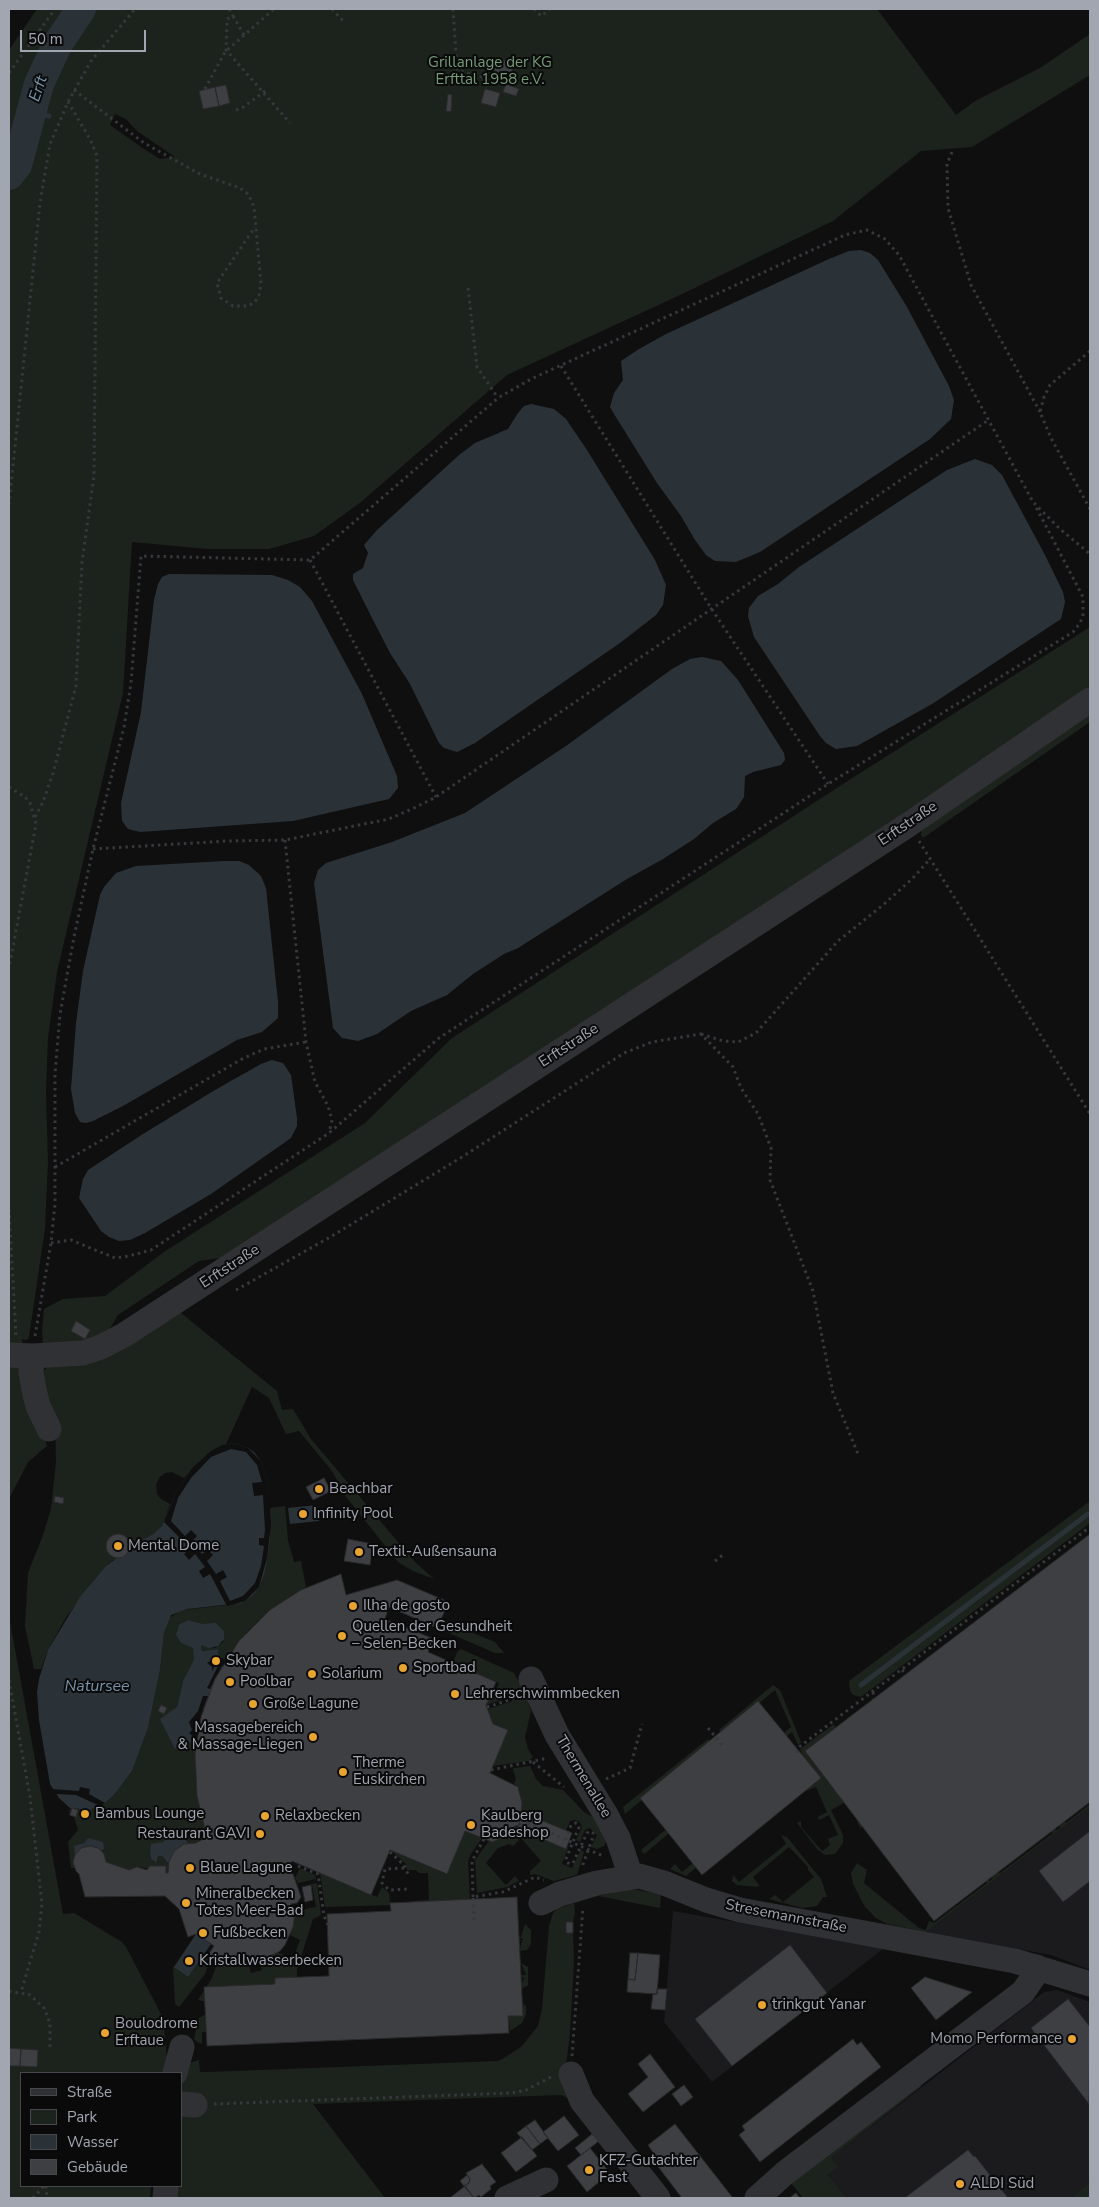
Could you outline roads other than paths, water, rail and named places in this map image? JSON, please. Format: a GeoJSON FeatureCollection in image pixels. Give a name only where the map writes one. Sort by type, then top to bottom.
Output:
{"type":"FeatureCollection","features":[{"type":"Feature","properties":{"kind":"street","name":"Erftstraße"},"geometry":{"type":"LineString","coordinates":[[20,1355],[83,1353],[101,1347],[124,1335],[908,824],[1090,700]]}},
{"type":"Feature","properties":{"kind":"street"},"geometry":{"type":"LineString","coordinates":[[20,1355],[31,1372],[38,1406],[48,1428]]}},
{"type":"Feature","properties":{"kind":"street","name":"Thermenallee"},"geometry":{"type":"LineString","coordinates":[[534,1685],[557,1735],[606,1815],[625,1853],[631,1877]]}},
{"type":"Feature","properties":{"kind":"street","name":"Stresemannstraße"},"geometry":{"type":"LineString","coordinates":[[545,1892],[560,1894],[631,1877],[651,1879],[706,1900],[740,1910],[877,1934],[1037,1967],[1090,1984]]}},
{"type":"Feature","properties":{"kind":"street"},"geometry":{"type":"LineString","coordinates":[[757,2198],[785,2173],[915,2074],[938,2059],[1023,1992],[1034,1976],[1037,1967]]}},
{"type":"Feature","properties":{"kind":"street"},"geometry":{"type":"LineString","coordinates":[[175,2072],[182,2047]]}},
{"type":"Feature","properties":{"kind":"street"},"geometry":{"type":"LineString","coordinates":[[571,2074],[582,2101],[658,2198]]}},
{"type":"Feature","properties":{"kind":"street"},"geometry":{"type":"LineString","coordinates":[[507,2198],[546,2180]]}},
{"type":"Feature","properties":{"kind":"water"},"geometry":{"type":"Polygon","coordinates":[[[861,250],[870,253],[878,260],[907,307],[949,386],[954,400],[951,419],[930,439],[760,552],[736,562],[715,561],[706,555],[695,540],[610,407],[614,393],[623,380],[621,361],[666,334],[829,259],[849,251],[861,250]]]}},
{"type":"Feature","properties":{"kind":"water"},"geometry":{"type":"Polygon","coordinates":[[[531,404],[554,409],[566,419],[587,450],[655,560],[666,585],[663,605],[656,615],[620,643],[475,743],[457,752],[444,748],[439,743],[410,684],[390,653],[372,618],[353,580],[353,574],[363,568],[368,553],[364,545],[377,530],[459,455],[475,443],[508,429],[524,406],[531,404]]]}},
{"type":"Feature","properties":{"kind":"water"},"geometry":{"type":"Polygon","coordinates":[[[975,459],[992,465],[1002,475],[1045,555],[1063,592],[1065,602],[1061,619],[932,704],[857,746],[836,749],[826,743],[820,736],[754,637],[748,616],[749,608],[758,596],[778,584],[799,567],[947,470],[975,459]]]}},
{"type":"Feature","properties":{"kind":"water"},"geometry":{"type":"Polygon","coordinates":[[[169,574],[272,575],[288,580],[300,587],[312,601],[362,694],[397,776],[398,788],[389,799],[293,821],[140,832],[128,829],[122,821],[121,803],[141,712],[154,600],[162,577],[169,574]]]}},
{"type":"Feature","properties":{"kind":"water"},"geometry":{"type":"Polygon","coordinates":[[[702,657],[721,661],[738,680],[784,753],[785,760],[781,765],[745,776],[744,797],[736,809],[713,823],[694,839],[518,948],[504,954],[473,974],[447,995],[411,1011],[377,1034],[358,1041],[342,1038],[333,1028],[314,883],[318,870],[326,863],[392,842],[465,813],[566,746],[672,669],[690,659],[702,657]]]}},
{"type":"Feature","properties":{"kind":"water"},"geometry":{"type":"Polygon","coordinates":[[[239,861],[249,865],[261,876],[266,888],[278,1018],[262,1032],[237,1040],[123,1106],[93,1121],[80,1122],[75,1113],[71,1089],[76,1023],[83,971],[100,895],[104,887],[116,873],[136,866],[239,861]]]}},
{"type":"Feature","properties":{"kind":"water"},"geometry":{"type":"Polygon","coordinates":[[[272,1060],[283,1063],[291,1075],[297,1126],[291,1138],[211,1194],[145,1233],[130,1240],[119,1241],[101,1231],[79,1198],[83,1179],[88,1170],[215,1090],[261,1064],[272,1060]]]}},
{"type":"Feature","properties":{"kind":"water","name":"Natursee"},"geometry":{"type":"Polygon","coordinates":[[[234,1443],[254,1452],[261,1461],[268,1482],[270,1539],[265,1572],[259,1587],[252,1596],[241,1603],[187,1609],[171,1615],[164,1633],[160,1670],[148,1728],[132,1771],[114,1795],[105,1803],[90,1810],[70,1808],[59,1798],[50,1784],[39,1720],[37,1692],[48,1650],[80,1597],[105,1567],[117,1558],[126,1555],[130,1547],[153,1534],[162,1526],[175,1494],[192,1468],[212,1450],[222,1445],[234,1443]]]}},
{"type":"Feature","properties":{"kind":"water","name":"Infinity Pool"},"geometry":{"type":"Polygon","coordinates":[[[317,1505],[319,1521],[290,1524],[288,1508],[317,1505]]]}},
{"type":"Feature","properties":{"kind":"water"},"geometry":{"type":"Polygon","coordinates":[[[188,1620],[202,1624],[216,1623],[224,1631],[224,1639],[218,1646],[209,1648],[201,1645],[202,1651],[218,1649],[219,1658],[214,1658],[212,1655],[213,1659],[207,1663],[212,1667],[212,1671],[216,1664],[219,1664],[207,1688],[210,1689],[222,1666],[243,1676],[224,1715],[203,1709],[208,1696],[203,1696],[198,1711],[189,1722],[192,1730],[189,1733],[197,1740],[196,1747],[186,1740],[175,1749],[160,1719],[177,1707],[183,1681],[194,1660],[193,1648],[181,1643],[176,1635],[179,1625],[188,1620]]]}},
{"type":"Feature","properties":{"kind":"water","name":"Blaue Lagune"},"geometry":{"type":"Polygon","coordinates":[[[178,1828],[183,1830],[185,1839],[192,1846],[175,1872],[162,1856],[158,1856],[157,1863],[151,1859],[150,1854],[151,1844],[163,1842],[178,1828]]]}},
{"type":"Feature","properties":{"kind":"water"},"geometry":{"type":"Polygon","coordinates":[[[88,1838],[103,1842],[104,1849],[101,1851],[98,1848],[89,1846],[81,1848],[75,1855],[74,1846],[84,1843],[88,1838]]]}},
{"type":"Feature","properties":{"kind":"water","name":"Kristallwasserbecken"},"geometry":{"type":"Polygon","coordinates":[[[196,1934],[211,1944],[188,1977],[174,1967],[196,1934]]]}},
{"type":"Feature","properties":{"kind":"waterway","name":"Erft"},"geometry":{"type":"LineString","coordinates":[[9,175],[17,165],[39,84],[57,45],[81,9]]}},
{"type":"Feature","properties":{"kind":"waterway"},"geometry":{"type":"LineString","coordinates":[[32,112],[49,116]]}},
{"type":"Feature","properties":{"kind":"waterway"},"geometry":{"type":"LineString","coordinates":[[861,1685],[1088,1514]]}},
{"type":"Feature","properties":{"kind":"place","name":"Beachbar"},"geometry":{"type":"Point","coordinates":[319,1489]}},
{"type":"Feature","properties":{"kind":"place","name":"Infinity Pool"},"geometry":{"type":"Point","coordinates":[303,1514]}},
{"type":"Feature","properties":{"kind":"place","name":"Mental Dome"},"geometry":{"type":"Point","coordinates":[118,1546]}},
{"type":"Feature","properties":{"kind":"place","name":"Textil-Außensauna"},"geometry":{"type":"Point","coordinates":[359,1552]}},
{"type":"Feature","properties":{"kind":"place","name":"Ilha de gosto"},"geometry":{"type":"Point","coordinates":[353,1606]}},
{"type":"Feature","properties":{"kind":"place","name":"Quellen der Gesundheit – Selen-Becken"},"geometry":{"type":"Point","coordinates":[342,1636]}},
{"type":"Feature","properties":{"kind":"place","name":"Skybar"},"geometry":{"type":"Point","coordinates":[216,1661]}},
{"type":"Feature","properties":{"kind":"place","name":"Sportbad"},"geometry":{"type":"Point","coordinates":[403,1668]}},
{"type":"Feature","properties":{"kind":"place","name":"Solarium"},"geometry":{"type":"Point","coordinates":[312,1674]}},
{"type":"Feature","properties":{"kind":"place","name":"Poolbar"},"geometry":{"type":"Point","coordinates":[230,1682]}},
{"type":"Feature","properties":{"kind":"place","name":"Lehrerschwimmbecken"},"geometry":{"type":"Point","coordinates":[455,1694]}},
{"type":"Feature","properties":{"kind":"place","name":"Große Lagune"},"geometry":{"type":"Point","coordinates":[253,1704]}},
{"type":"Feature","properties":{"kind":"place","name":"Massagebereich & Massage-Liegen"},"geometry":{"type":"Point","coordinates":[313,1737]}},
{"type":"Feature","properties":{"kind":"place","name":"Therme Euskirchen"},"geometry":{"type":"Point","coordinates":[343,1772]}},
{"type":"Feature","properties":{"kind":"place","name":"Bambus Lounge"},"geometry":{"type":"Point","coordinates":[85,1814]}},
{"type":"Feature","properties":{"kind":"place","name":"Relaxbecken"},"geometry":{"type":"Point","coordinates":[265,1816]}},
{"type":"Feature","properties":{"kind":"place","name":"Kaulberg Badeshop"},"geometry":{"type":"Point","coordinates":[471,1825]}},
{"type":"Feature","properties":{"kind":"place","name":"Restaurant GAVI"},"geometry":{"type":"Point","coordinates":[260,1834]}},
{"type":"Feature","properties":{"kind":"place","name":"Blaue Lagune"},"geometry":{"type":"Point","coordinates":[190,1868]}},
{"type":"Feature","properties":{"kind":"place","name":"Mineralbecken Totes Meer-Bad"},"geometry":{"type":"Point","coordinates":[186,1903]}},
{"type":"Feature","properties":{"kind":"place","name":"Fußbecken"},"geometry":{"type":"Point","coordinates":[203,1933]}},
{"type":"Feature","properties":{"kind":"place","name":"Kristallwasserbecken"},"geometry":{"type":"Point","coordinates":[189,1961]}},
{"type":"Feature","properties":{"kind":"place","name":"trinkgut Yanar"},"geometry":{"type":"Point","coordinates":[762,2005]}},
{"type":"Feature","properties":{"kind":"place","name":"Boulodrome Erftaue"},"geometry":{"type":"Point","coordinates":[105,2033]}},
{"type":"Feature","properties":{"kind":"place","name":"Momo Performance"},"geometry":{"type":"Point","coordinates":[1072,2039]}},
{"type":"Feature","properties":{"kind":"place","name":"KFZ-Gutachter Fast"},"geometry":{"type":"Point","coordinates":[589,2170]}},
{"type":"Feature","properties":{"kind":"place","name":"ALDI Süd"},"geometry":{"type":"Point","coordinates":[960,2184]}},
{"type":"Feature","properties":{"kind":"park label","name":"Grillanlage der KG Erfttal 1958 e.V."},"geometry":{"type":"Point","coordinates":[490,72]}}]}
